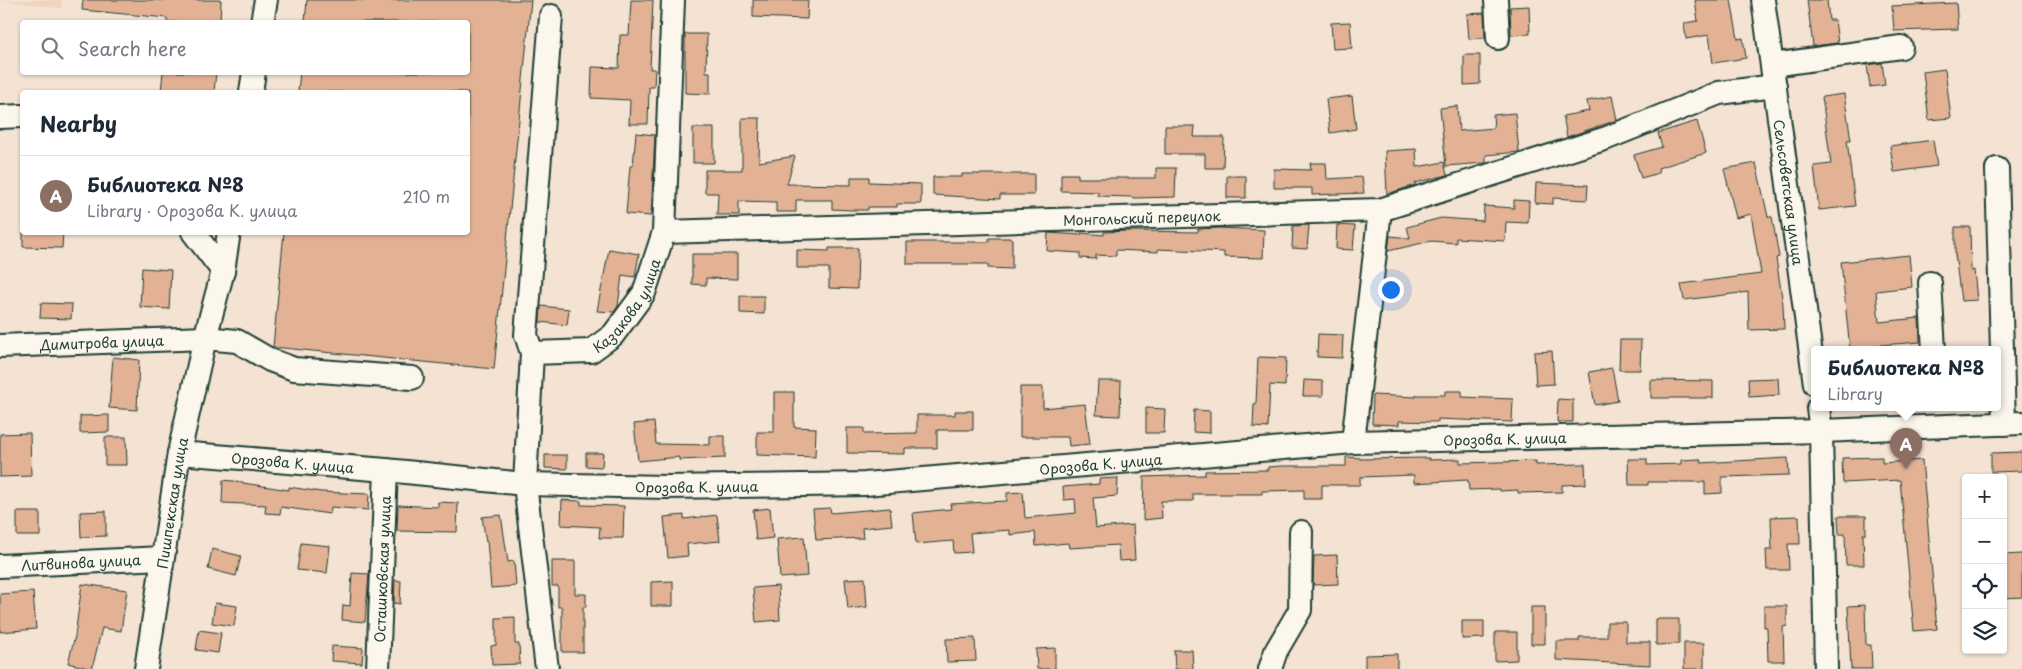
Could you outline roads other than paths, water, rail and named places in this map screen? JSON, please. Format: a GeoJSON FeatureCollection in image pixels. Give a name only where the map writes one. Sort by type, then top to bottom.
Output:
{"type":"FeatureCollection","features":[{"type":"Feature","properties":{"kind":"street"},"geometry":{"type":"LineString","coordinates":[[262,20],[266,0]]}},
{"type":"Feature","properties":{"kind":"street","name":"Казакова улица"},"geometry":{"type":"LineString","coordinates":[[532,353],[591,351],[613,335],[644,293],[664,232],[673,0]]}},
{"type":"Feature","properties":{"kind":"street"},"geometry":{"type":"LineString","coordinates":[[1496,0],[1498,38]]}},
{"type":"Feature","properties":{"kind":"street","name":"Сельсоветская улица"},"geometry":{"type":"LineString","coordinates":[[1763,0],[1811,355]]}},
{"type":"Feature","properties":{"kind":"street"},"geometry":{"type":"LineString","coordinates":[[547,669],[525,484],[532,353],[526,335],[551,16]]}},
{"type":"Feature","properties":{"kind":"street","name":"Монгольский переулок"},"geometry":{"type":"LineString","coordinates":[[664,232],[1380,210],[1607,138],[1719,93],[1773,76],[1901,46]]}},
{"type":"Feature","properties":{"kind":"street"},"geometry":{"type":"LineString","coordinates":[[251,90],[254,75]]}},
{"type":"Feature","properties":{"kind":"street"},"geometry":{"type":"LineString","coordinates":[[0,117],[20,116]]}},
{"type":"Feature","properties":{"kind":"street"},"geometry":{"type":"LineString","coordinates":[[1997,169],[2013,423]]}},
{"type":"Feature","properties":{"kind":"street"},"geometry":{"type":"LineString","coordinates":[[1353,442],[1380,210]]}},
{"type":"Feature","properties":{"kind":"street"},"geometry":{"type":"LineString","coordinates":[[195,235],[223,271]]}},
{"type":"Feature","properties":{"kind":"street","name":"Пишпекская улица"},"geometry":{"type":"LineString","coordinates":[[146,669],[179,453],[205,338],[223,271],[229,235]]}},
{"type":"Feature","properties":{"kind":"street"},"geometry":{"type":"LineString","coordinates":[[1930,283],[1934,346]]}},
{"type":"Feature","properties":{"kind":"street","name":"Димитрова улица"},"geometry":{"type":"LineString","coordinates":[[0,346],[205,338],[237,341],[270,360],[294,368],[412,378]]}},
{"type":"Feature","properties":{"kind":"street"},"geometry":{"type":"LineString","coordinates":[[1818,411],[1821,431],[1826,669]]}},
{"type":"Feature","properties":{"kind":"street","name":"Орозова К. улица"},"geometry":{"type":"LineString","coordinates":[[179,453],[386,470],[525,484],[666,487],[865,484],[1353,442],[1821,431],[1939,416],[2013,423]]}},
{"type":"Feature","properties":{"kind":"street","name":"Осташковская улица"},"geometry":{"type":"LineString","coordinates":[[378,669],[386,470]]}},
{"type":"Feature","properties":{"kind":"street"},"geometry":{"type":"LineString","coordinates":[[1270,669],[1276,651],[1300,610],[1301,532]]}},
{"type":"Feature","properties":{"kind":"street","name":"Литвинова улица"},"geometry":{"type":"LineString","coordinates":[[0,566],[162,558]]}},
{"type":"Feature","properties":{"kind":"place","name":"Библиотека №8"},"geometry":{"type":"Point","coordinates":[1906,469]}}]}
